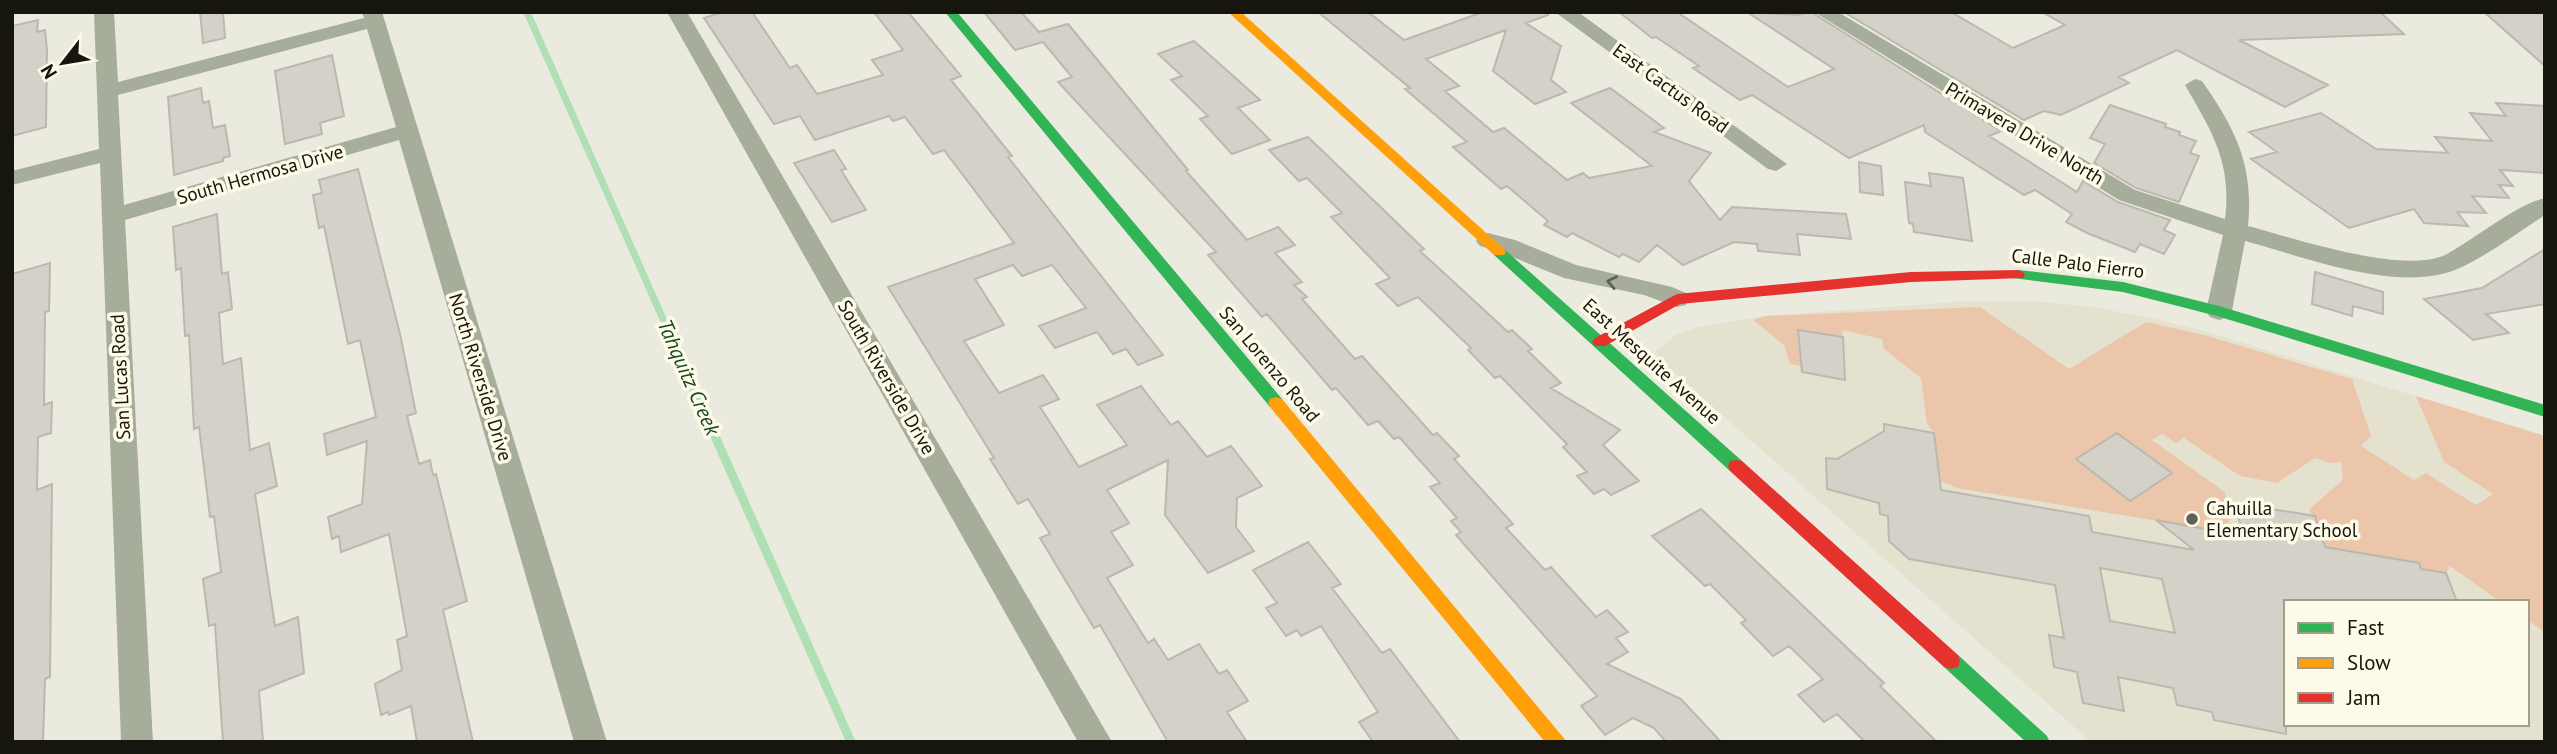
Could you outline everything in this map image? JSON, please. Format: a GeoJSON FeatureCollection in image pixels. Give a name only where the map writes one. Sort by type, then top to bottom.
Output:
{"type":"FeatureCollection","features":[{"type":"Feature","properties":{"kind":"street","name":"San Lucas Road"},"geometry":{"type":"LineString","coordinates":[[104,12],[136,742]]}},
{"type":"Feature","properties":{"kind":"street","name":"South Riverside Drive"},"geometry":{"type":"LineString","coordinates":[[677,12],[1096,742]]}},
{"type":"Feature","properties":{"kind":"street","name":"San Lorenzo Road"},"geometry":{"type":"LineString","coordinates":[[951,12],[1557,742]]}},
{"type":"Feature","properties":{"kind":"street","name":"East Mesquite Avenue"},"geometry":{"type":"LineString","coordinates":[[1234,12],[2040,742]]}},
{"type":"Feature","properties":{"kind":"street","name":"East Cactus Road"},"geometry":{"type":"LineString","coordinates":[[1565,12],[1776,164]]}},
{"type":"Feature","properties":{"kind":"street","name":"Primavera Drive North"},"geometry":{"type":"LineString","coordinates":[[1824,12],[2127,195],[2236,231],[2353,261],[2420,270],[2452,262],[2545,205]]}},
{"type":"Feature","properties":{"kind":"street"},"geometry":{"type":"LineString","coordinates":[[108,91],[374,17]]}},
{"type":"Feature","properties":{"kind":"street","name":"North Riverside Drive"},"geometry":{"type":"LineString","coordinates":[[374,17],[591,742]]}},
{"type":"Feature","properties":{"kind":"street"},"geometry":{"type":"LineString","coordinates":[[2195,85],[2231,149],[2236,170],[2236,231],[2219,311]]}},
{"type":"Feature","properties":{"kind":"street","name":"South Hermosa Drive"},"geometry":{"type":"LineString","coordinates":[[113,216],[406,131]]}},
{"type":"Feature","properties":{"kind":"street"},"geometry":{"type":"LineString","coordinates":[[12,178],[111,153]]}},
{"type":"Feature","properties":{"kind":"street"},"geometry":{"type":"LineString","coordinates":[[1488,241],[1505,243],[1570,272],[1658,289],[1677,299]]}},
{"type":"Feature","properties":{"kind":"street","name":"Calle Palo Fierro"},"geometry":{"type":"LineString","coordinates":[[1600,342],[1677,299],[1911,277],[2005,274],[2123,287],[2219,311],[2545,411]]}},
{"type":"Feature","properties":{"kind":"shaded area","name":"Cahuilla Elementary School"},"geometry":{"type":"Polygon","coordinates":[[[1969,301],[2031,301],[2093,307],[2208,332],[2545,436],[2545,742],[2091,742],[1659,359],[1656,351],[1677,334],[1694,328],[1765,316],[1969,301]]]}},
{"type":"Feature","properties":{"kind":"shaded area"},"geometry":{"type":"Polygon","coordinates":[[[1980,307],[2069,369],[2146,322],[2204,335],[2352,379],[2371,436],[2361,446],[2414,480],[2426,473],[2476,505],[2493,494],[2444,462],[2416,396],[2545,436],[2545,632],[2529,621],[2529,600],[2498,600],[2450,566],[2446,573],[2421,569],[2419,563],[2325,547],[2309,509],[2343,480],[2341,462],[2329,463],[2315,458],[2277,483],[2240,476],[2184,438],[2176,443],[2162,434],[2152,440],[2225,492],[2231,533],[1957,488],[1940,481],[1934,433],[1927,424],[1921,378],[1884,349],[1882,339],[1842,330],[1843,337],[1799,330],[1801,366],[1790,364],[1784,345],[1753,320],[1765,316],[1980,307]]]}},
{"type":"Feature","properties":{"kind":"building"},"geometry":{"type":"Polygon","coordinates":[[[200,12],[223,12],[225,38],[203,43],[200,12]]]}},
{"type":"Feature","properties":{"kind":"building"},"geometry":{"type":"Polygon","coordinates":[[[723,12],[752,12],[790,68],[797,65],[817,94],[883,75],[872,60],[903,50],[874,12],[908,12],[961,76],[951,80],[1012,156],[1008,157],[1163,355],[1138,365],[1126,349],[1113,354],[1097,332],[1055,348],[1039,326],[1086,308],[1052,265],[1022,276],[1013,265],[975,279],[1004,325],[964,341],[999,393],[1043,375],[1059,399],[1040,407],[1079,467],[1127,445],[1097,405],[1141,386],[1171,425],[1178,421],[1207,457],[1231,446],[1262,486],[1237,498],[1236,527],[1254,551],[1208,573],[1165,515],[1168,460],[1107,490],[1129,523],[1111,532],[1133,565],[1107,578],[1148,643],[1154,639],[1168,660],[1199,644],[1219,674],[1227,670],[1248,701],[1227,712],[1247,742],[1168,742],[1100,625],[1094,628],[1040,538],[1050,534],[1028,499],[1018,504],[990,459],[994,458],[888,287],[1014,243],[944,150],[933,154],[905,117],[893,121],[889,116],[815,140],[800,116],[774,124],[704,18],[723,12]]]}},
{"type":"Feature","properties":{"kind":"building"},"geometry":{"type":"Polygon","coordinates":[[[984,12],[1021,12],[1039,32],[1068,24],[1188,170],[1186,171],[1247,240],[1278,227],[1295,245],[1275,253],[1302,282],[1294,285],[1307,297],[1302,299],[1355,359],[1362,356],[1433,435],[1437,433],[1459,456],[1454,459],[1513,524],[1506,528],[1545,570],[1551,567],[1596,617],[1607,610],[1628,632],[1616,638],[1628,652],[1607,664],[1681,699],[1721,742],[1666,742],[1654,728],[1633,718],[1605,735],[1581,706],[1597,696],[1456,535],[1461,532],[1451,521],[1457,518],[1430,487],[1440,483],[1399,437],[1394,439],[1378,421],[1368,425],[1336,388],[1332,390],[1267,314],[1262,317],[1208,255],[1216,252],[1058,82],[1072,77],[1043,42],[1015,50],[984,12]]]}},
{"type":"Feature","properties":{"kind":"building"},"geometry":{"type":"Polygon","coordinates":[[[1318,12],[1368,12],[1404,40],[1483,12],[1548,12],[1548,15],[1526,23],[1561,46],[1551,80],[1566,92],[1535,104],[1493,71],[1506,30],[1426,59],[1459,86],[1445,91],[1493,132],[1504,128],[1567,180],[1583,173],[1589,178],[1652,166],[1571,103],[1610,88],[1664,128],[1654,132],[1711,153],[1689,181],[1720,220],[1732,207],[1846,214],[1851,239],[1797,234],[1800,255],[1758,251],[1757,244],[1734,242],[1683,265],[1657,245],[1639,262],[1623,254],[1619,257],[1572,233],[1567,237],[1544,225],[1548,221],[1507,186],[1501,189],[1453,147],[1467,142],[1405,89],[1410,88],[1318,12]]]}},
{"type":"Feature","properties":{"kind":"building"},"geometry":{"type":"Polygon","coordinates":[[[1619,12],[1677,12],[1788,87],[1834,69],[1747,12],[1797,15],[1811,12],[2001,131],[1989,136],[2077,192],[2083,181],[2118,202],[2170,220],[2164,230],[2175,235],[2164,254],[2140,244],[2135,252],[2087,233],[2066,222],[2072,214],[2035,190],[2024,195],[1925,132],[1924,125],[1849,158],[1752,95],[1740,100],[1693,68],[1699,66],[1656,37],[1652,38],[1619,12]]]}},
{"type":"Feature","properties":{"kind":"building"},"geometry":{"type":"Polygon","coordinates":[[[1844,12],[1951,12],[2013,48],[2065,25],[2042,12],[2380,12],[2404,34],[2239,40],[2328,85],[2285,107],[2177,50],[2119,77],[2129,83],[2061,115],[2044,111],[2024,120],[1844,12]]]}},
{"type":"Feature","properties":{"kind":"building"},"geometry":{"type":"Polygon","coordinates":[[[2484,12],[2545,12],[2545,66],[2484,12]]]}},
{"type":"Feature","properties":{"kind":"building"},"geometry":{"type":"Polygon","coordinates":[[[38,20],[37,32],[45,30],[47,49],[46,127],[12,136],[12,26],[38,20]]]}},
{"type":"Feature","properties":{"kind":"building"},"geometry":{"type":"Polygon","coordinates":[[[1194,41],[1260,100],[1238,108],[1270,140],[1232,154],[1200,119],[1208,116],[1171,80],[1182,76],[1158,54],[1194,41]]]}},
{"type":"Feature","properties":{"kind":"building"},"geometry":{"type":"Polygon","coordinates":[[[332,55],[344,116],[320,123],[322,134],[285,144],[275,71],[332,55]]]}},
{"type":"Feature","properties":{"kind":"building"},"geometry":{"type":"Polygon","coordinates":[[[201,88],[203,103],[209,101],[213,128],[225,125],[230,156],[223,158],[223,161],[174,175],[168,97],[201,88]]]}},
{"type":"Feature","properties":{"kind":"building"},"geometry":{"type":"Polygon","coordinates":[[[2496,103],[2545,106],[2545,173],[2500,170],[2513,186],[2499,185],[2509,198],[2472,196],[2486,213],[2457,212],[2468,226],[2424,223],[2414,209],[2349,228],[2251,159],[2277,152],[2249,132],[2321,113],[2376,149],[2448,153],[2435,137],[2492,141],[2470,113],[2506,116],[2496,103]]]}},
{"type":"Feature","properties":{"kind":"building"},"geometry":{"type":"Polygon","coordinates":[[[2110,105],[2166,124],[2165,127],[2180,132],[2179,135],[2196,141],[2190,153],[2199,156],[2179,202],[2136,188],[2094,163],[2105,144],[2090,138],[2110,105]]]}},
{"type":"Feature","properties":{"kind":"building"},"geometry":{"type":"Polygon","coordinates":[[[1308,137],[1424,249],[1420,251],[1508,332],[1512,330],[1532,349],[1528,351],[1561,383],[1551,388],[1620,430],[1603,445],[1639,481],[1611,495],[1604,489],[1594,494],[1577,476],[1587,472],[1563,447],[1567,444],[1500,376],[1495,378],[1468,350],[1471,348],[1418,297],[1398,306],[1376,284],[1390,278],[1331,217],[1342,213],[1307,178],[1299,181],[1269,150],[1308,137]]]}},
{"type":"Feature","properties":{"kind":"building"},"geometry":{"type":"Polygon","coordinates":[[[834,150],[846,169],[841,170],[866,210],[832,222],[794,163],[834,150]]]}},
{"type":"Feature","properties":{"kind":"building"},"geometry":{"type":"Polygon","coordinates":[[[1859,162],[1881,166],[1883,195],[1860,192],[1859,162]]]}},
{"type":"Feature","properties":{"kind":"building"},"geometry":{"type":"Polygon","coordinates":[[[358,169],[400,334],[416,413],[407,416],[419,464],[430,460],[433,475],[436,474],[467,601],[443,610],[473,742],[417,742],[411,706],[389,715],[388,712],[381,715],[375,684],[402,670],[397,640],[407,636],[389,534],[341,552],[339,536],[332,539],[328,517],[362,504],[367,441],[327,455],[324,434],[376,417],[360,340],[348,344],[324,226],[319,228],[313,195],[322,193],[319,180],[358,169]]]}},
{"type":"Feature","properties":{"kind":"building"},"geometry":{"type":"Polygon","coordinates":[[[1929,173],[1963,178],[1972,241],[1914,232],[1913,224],[1909,223],[1905,182],[1931,186],[1929,173]]]}},
{"type":"Feature","properties":{"kind":"building"},"geometry":{"type":"Polygon","coordinates":[[[217,214],[222,274],[228,272],[232,309],[219,313],[223,364],[241,358],[250,450],[269,443],[277,486],[255,494],[275,626],[298,617],[304,673],[259,691],[263,742],[223,742],[215,624],[209,626],[203,579],[221,572],[214,516],[210,517],[199,427],[194,429],[189,335],[185,336],[181,268],[176,270],[173,227],[217,214]]]}},
{"type":"Feature","properties":{"kind":"building"},"geometry":{"type":"Polygon","coordinates":[[[2545,249],[2545,304],[2486,314],[2509,333],[2473,340],[2424,299],[2482,288],[2545,249]]]}},
{"type":"Feature","properties":{"kind":"building"},"geometry":{"type":"Polygon","coordinates":[[[50,263],[49,311],[45,312],[44,405],[52,402],[51,433],[38,437],[37,490],[52,484],[50,677],[45,679],[43,742],[12,742],[12,274],[50,263]]]}},
{"type":"Feature","properties":{"kind":"building"},"geometry":{"type":"Polygon","coordinates":[[[2315,272],[2383,292],[2383,314],[2353,306],[2352,316],[2312,304],[2315,272]]]}},
{"type":"Feature","properties":{"kind":"building"},"geometry":{"type":"Polygon","coordinates":[[[1798,330],[1843,337],[1845,380],[1802,372],[1798,330]]]}},
{"type":"Feature","properties":{"kind":"building"},"geometry":{"type":"Polygon","coordinates":[[[1884,424],[1934,433],[1941,490],[2089,516],[2092,532],[2194,550],[2156,520],[2244,536],[2234,503],[2315,516],[2325,547],[2419,563],[2421,569],[2446,573],[2456,600],[2284,600],[2286,734],[2214,720],[2212,712],[2177,705],[2173,688],[2118,677],[2124,711],[2083,703],[2077,672],[2054,667],[2049,635],[2064,638],[2055,585],[1909,559],[1889,541],[1888,516],[1880,514],[1879,503],[1827,489],[1826,458],[1837,459],[1884,431],[1884,424]],[[2100,568],[2110,621],[2175,633],[2162,579],[2100,568]]]}},
{"type":"Feature","properties":{"kind":"building"},"geometry":{"type":"Polygon","coordinates":[[[2117,433],[2172,473],[2130,501],[2076,459],[2117,433]]]}},
{"type":"Feature","properties":{"kind":"building"},"geometry":{"type":"Polygon","coordinates":[[[1701,509],[1884,683],[1880,686],[1937,742],[1865,742],[1837,714],[1824,722],[1798,695],[1823,679],[1789,646],[1773,656],[1741,623],[1746,620],[1710,584],[1705,586],[1652,536],[1701,509]]]}},
{"type":"Feature","properties":{"kind":"building"},"geometry":{"type":"Polygon","coordinates":[[[1308,542],[1341,584],[1332,588],[1382,653],[1390,649],[1460,742],[1373,742],[1359,722],[1378,712],[1321,626],[1301,636],[1297,630],[1286,636],[1266,608],[1277,603],[1253,570],[1308,542]]]}},
{"type":"Feature","properties":{"kind":"waterway","name":"Tahquitz Creek"},"geometry":{"type":"LineString","coordinates":[[527,12],[667,328]]}},
{"type":"Feature","properties":{"kind":"waterway","name":"Tahquitz Creek"},"geometry":{"type":"LineString","coordinates":[[666,326],[851,742]]}},
{"type":"Feature","properties":{"kind":"traffic: fast"},"geometry":{"type":"LineString","coordinates":[[951,12],[1276,403]]}},
{"type":"Feature","properties":{"kind":"traffic: fast"},"geometry":{"type":"LineString","coordinates":[[1499,252],[1736,466]]}},
{"type":"Feature","properties":{"kind":"traffic: fast"},"geometry":{"type":"LineString","coordinates":[[2018,275],[2123,287],[2219,311],[2545,411]]}},
{"type":"Feature","properties":{"kind":"traffic: fast"},"geometry":{"type":"LineString","coordinates":[[1951,661],[2040,742]]}},
{"type":"Feature","properties":{"kind":"traffic: slow"},"geometry":{"type":"LineString","coordinates":[[1234,12],[1499,252]]}},
{"type":"Feature","properties":{"kind":"traffic: slow"},"geometry":{"type":"LineString","coordinates":[[1276,403],[1557,742]]}},
{"type":"Feature","properties":{"kind":"traffic: jam"},"geometry":{"type":"LineString","coordinates":[[1600,342],[1677,299],[1911,277],[2018,275]]}},
{"type":"Feature","properties":{"kind":"traffic: jam"},"geometry":{"type":"LineString","coordinates":[[1736,466],[1951,661]]}},
{"type":"Feature","properties":{"kind":"place","name":"Cahuilla Elementary School"},"geometry":{"type":"Point","coordinates":[2192,519]}}]}
